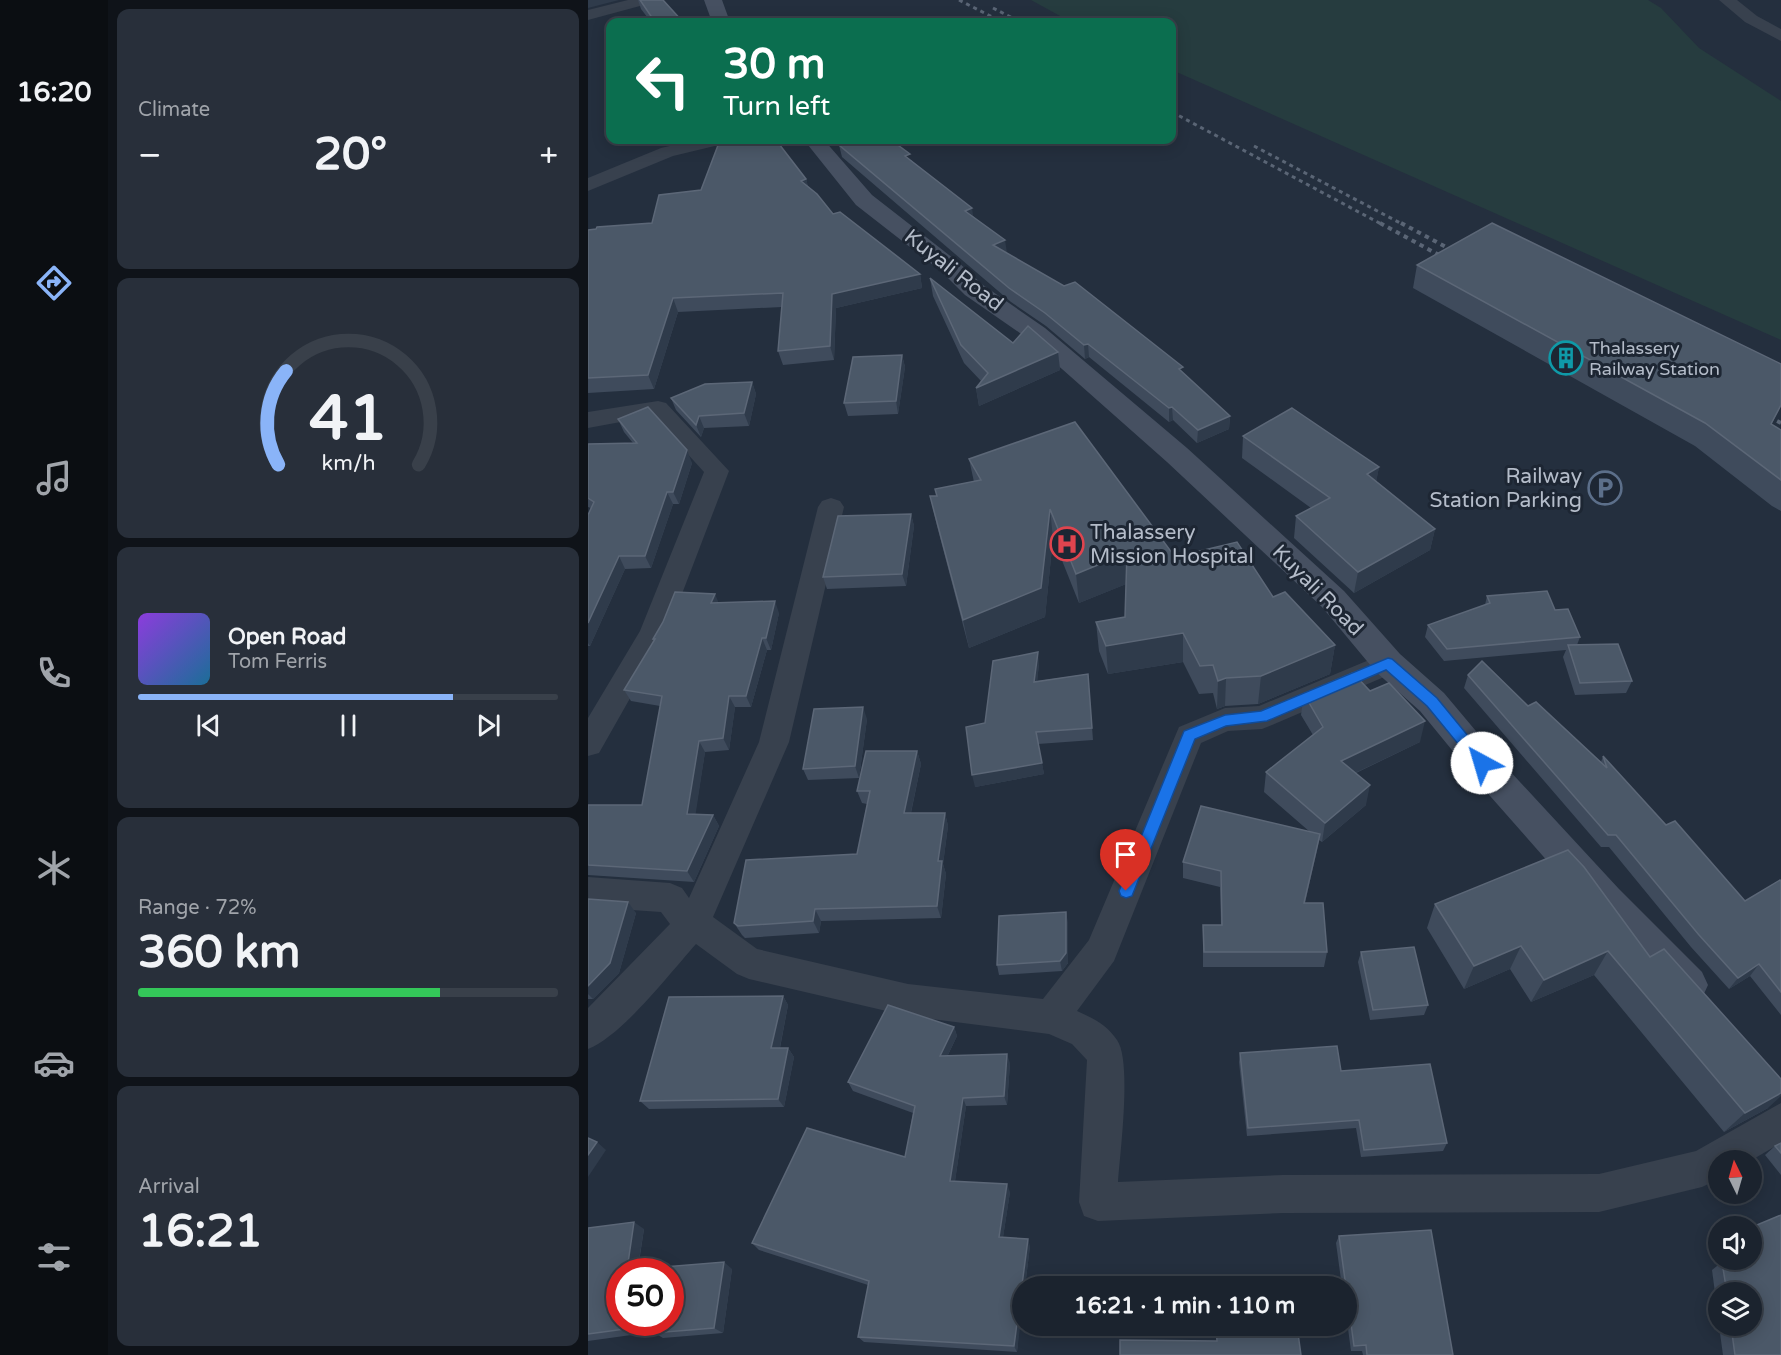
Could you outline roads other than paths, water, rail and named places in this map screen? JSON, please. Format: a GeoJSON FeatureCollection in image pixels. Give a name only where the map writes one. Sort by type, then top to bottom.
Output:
{"type":"FeatureCollection","features":[{"type":"Feature","properties":{"kind":"main road"},"geometry":{"type":"LineString","coordinates":[[713,0],[720,18]]}},
{"type":"Feature","properties":{"kind":"main road","name":"Kuyali Road"},"geometry":{"type":"LineString","coordinates":[[817,144],[864,200],[950,267],[974,290],[1036,333],[1215,490],[1333,599],[1388,663],[1432,702],[1494,778],[1606,901],[1665,959],[1710,1009]]}},
{"type":"Feature","properties":{"kind":"street"},"geometry":{"type":"LineString","coordinates":[[588,15],[646,0]]}},
{"type":"Feature","properties":{"kind":"street"},"geometry":{"type":"LineString","coordinates":[[1727,0],[1751,19],[1781,36]]}},
{"type":"Feature","properties":{"kind":"street"},"geometry":{"type":"LineString","coordinates":[[588,185],[667,152],[700,144]]}},
{"type":"Feature","properties":{"kind":"street"},"geometry":{"type":"LineString","coordinates":[[588,420],[658,408],[717,471],[653,633],[588,744]]}},
{"type":"Feature","properties":{"kind":"street"},"geometry":{"type":"LineString","coordinates":[[588,1032],[624,998],[694,921],[774,742],[831,507]]}},
{"type":"Feature","properties":{"kind":"street"},"geometry":{"type":"LineString","coordinates":[[1051,1017],[1102,950],[1189,735],[1225,720],[1262,717],[1388,663]]}},
{"type":"Feature","properties":{"kind":"street"},"geometry":{"type":"LineString","coordinates":[[588,892],[670,898],[681,913],[749,963],[908,1000],[1051,1017],[1084,1032],[1105,1053],[1106,1078],[1098,1202],[1283,1194],[1599,1193],[1702,1168],[1781,1122]]}},
{"type":"Feature","properties":{"kind":"railway"},"geometry":{"type":"LineString","coordinates":[[959,0],[994,18]]}},
{"type":"Feature","properties":{"kind":"railway"},"geometry":{"type":"LineString","coordinates":[[993,8],[1012,18]]}},
{"type":"Feature","properties":{"kind":"railway"},"geometry":{"type":"LineString","coordinates":[[1176,114],[1383,225]]}},
{"type":"Feature","properties":{"kind":"railway"},"geometry":{"type":"LineString","coordinates":[[1254,146],[1404,225]]}},
{"type":"Feature","properties":{"kind":"railway"},"geometry":{"type":"LineString","coordinates":[[1380,223],[1450,261]]}},
{"type":"Feature","properties":{"kind":"railway"},"geometry":{"type":"LineString","coordinates":[[1401,223],[1461,255]]}},
{"type":"Feature","properties":{"kind":"railway"},"geometry":{"type":"LineString","coordinates":[[1761,413],[1781,423]]}},
{"type":"Feature","properties":{"kind":"place","name":"Thalassery Railway Station"},"geometry":{"type":"Point","coordinates":[1566,358]}},
{"type":"Feature","properties":{"kind":"place","name":"Railway Station Parking"},"geometry":{"type":"Point","coordinates":[1605,488]}},
{"type":"Feature","properties":{"kind":"place","name":"Thalassery Mission Hospital"},"geometry":{"type":"Point","coordinates":[1067,544]}}]}
